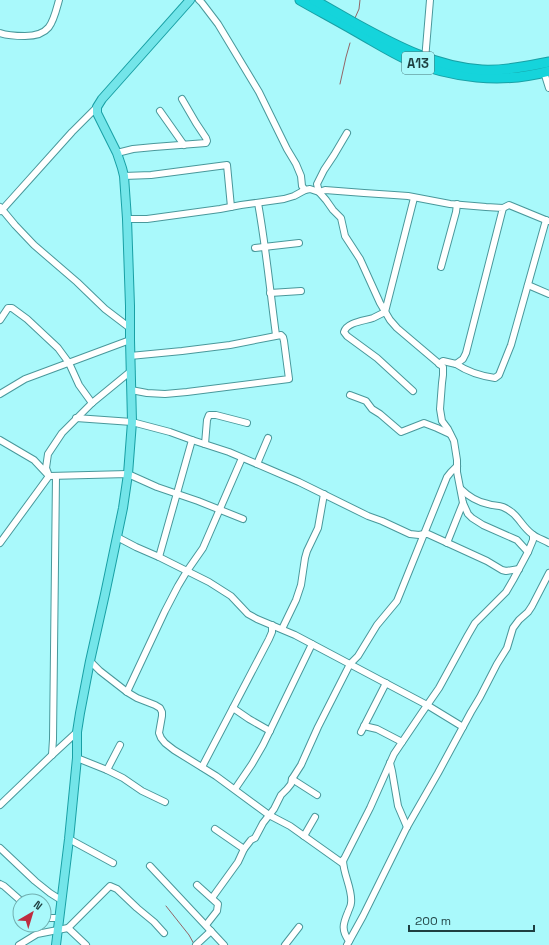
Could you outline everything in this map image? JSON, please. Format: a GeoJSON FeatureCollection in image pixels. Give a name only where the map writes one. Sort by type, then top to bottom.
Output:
{"type":"FeatureCollection","features":[{"type":"Feature","properties":{"kind":"highway","name":"A13"},"geometry":{"type":"LineString","coordinates":[[300,0],[389,51],[407,59],[482,70],[502,70],[549,62]]}},
{"type":"Feature","properties":{"kind":"highway","name":"A13"},"geometry":{"type":"LineString","coordinates":[[314,0],[444,72],[482,78],[503,78],[526,76],[546,71]]}},
{"type":"Feature","properties":{"kind":"main road"},"geometry":{"type":"LineString","coordinates":[[56,945],[77,758],[77,732],[90,662],[123,508],[128,474],[132,422],[127,219],[124,176],[117,153],[97,113],[97,107],[102,99],[190,0]]}},
{"type":"Feature","properties":{"kind":"street"},"geometry":{"type":"LineString","coordinates":[[0,33],[8,36],[32,36],[44,32],[53,22],[59,0]]}},
{"type":"Feature","properties":{"kind":"street"},"geometry":{"type":"LineString","coordinates":[[199,0],[218,24],[259,92],[296,164],[301,176],[302,186],[305,190]]}},
{"type":"Feature","properties":{"kind":"street"},"geometry":{"type":"LineString","coordinates":[[425,62],[430,0]]}},
{"type":"Feature","properties":{"kind":"street"},"geometry":{"type":"LineString","coordinates":[[546,71],[549,88]]}},
{"type":"Feature","properties":{"kind":"street"},"geometry":{"type":"LineString","coordinates":[[117,153],[133,149],[205,143],[207,141],[206,138],[182,99]]}},
{"type":"Feature","properties":{"kind":"street"},"geometry":{"type":"LineString","coordinates":[[97,107],[1,209],[34,245],[77,282],[105,309],[130,328]]}},
{"type":"Feature","properties":{"kind":"street"},"geometry":{"type":"LineString","coordinates":[[160,111],[184,145]]}},
{"type":"Feature","properties":{"kind":"street"},"geometry":{"type":"LineString","coordinates":[[347,133],[317,184],[319,192],[341,218],[345,236],[360,259],[380,303],[390,320],[443,367],[444,370],[440,408],[442,421],[454,441],[457,472],[463,504],[468,514],[483,525],[516,540],[528,552]]}},
{"type":"Feature","properties":{"kind":"street"},"geometry":{"type":"LineString","coordinates":[[124,176],[151,175],[227,165],[231,207]]}},
{"type":"Feature","properties":{"kind":"street"},"geometry":{"type":"LineString","coordinates":[[127,219],[147,219],[219,210],[284,199],[310,189],[319,192],[325,190],[408,196],[450,204],[486,207],[504,208],[510,205],[547,221],[511,345],[498,377],[482,376],[456,364],[443,361],[439,364]]}},
{"type":"Feature","properties":{"kind":"street"},"geometry":{"type":"LineString","coordinates":[[413,391],[377,358],[347,336],[344,332],[345,328],[350,325],[375,317],[385,312],[414,198]]}},
{"type":"Feature","properties":{"kind":"street"},"geometry":{"type":"LineString","coordinates":[[258,203],[276,335]]}},
{"type":"Feature","properties":{"kind":"street"},"geometry":{"type":"LineString","coordinates":[[441,267],[457,204]]}},
{"type":"Feature","properties":{"kind":"street"},"geometry":{"type":"LineString","coordinates":[[456,364],[463,359],[466,353],[504,208]]}},
{"type":"Feature","properties":{"kind":"street"},"geometry":{"type":"LineString","coordinates":[[255,248],[299,243]]}},
{"type":"Feature","properties":{"kind":"street"},"geometry":{"type":"LineString","coordinates":[[528,285],[549,294]]}},
{"type":"Feature","properties":{"kind":"street"},"geometry":{"type":"LineString","coordinates":[[270,293],[302,291]]}},
{"type":"Feature","properties":{"kind":"street"},"geometry":{"type":"LineString","coordinates":[[0,320],[8,308],[12,308],[27,319],[58,348],[69,364],[79,385],[92,403]]}},
{"type":"Feature","properties":{"kind":"street"},"geometry":{"type":"LineString","coordinates":[[130,356],[230,345],[281,335],[283,337],[289,379],[269,380],[165,394],[131,390]]}},
{"type":"Feature","properties":{"kind":"street"},"geometry":{"type":"LineString","coordinates":[[0,394],[26,379],[130,340]]}},
{"type":"Feature","properties":{"kind":"street"},"geometry":{"type":"LineString","coordinates":[[52,755],[52,476],[46,468],[48,454],[62,433],[76,418],[131,371]]}},
{"type":"Feature","properties":{"kind":"street"},"geometry":{"type":"LineString","coordinates":[[350,395],[366,401],[372,409],[401,432],[424,423],[450,434]]}},
{"type":"Feature","properties":{"kind":"street"},"geometry":{"type":"LineString","coordinates":[[205,444],[207,420],[209,415],[216,415],[247,422]]}},
{"type":"Feature","properties":{"kind":"street"},"geometry":{"type":"LineString","coordinates":[[76,418],[132,422],[170,432],[257,464],[410,534],[428,534],[487,561],[502,570],[506,571],[519,569]]}},
{"type":"Feature","properties":{"kind":"street"},"geometry":{"type":"LineString","coordinates":[[257,464],[268,438]]}},
{"type":"Feature","properties":{"kind":"street"},"geometry":{"type":"LineString","coordinates":[[0,440],[34,460],[52,476],[128,474],[243,519]]}},
{"type":"Feature","properties":{"kind":"street"},"geometry":{"type":"LineString","coordinates":[[159,556],[192,440]]}},
{"type":"Feature","properties":{"kind":"street"},"geometry":{"type":"LineString","coordinates":[[127,692],[165,612],[187,571],[203,548],[242,458]]}},
{"type":"Feature","properties":{"kind":"street"},"geometry":{"type":"LineString","coordinates":[[212,898],[238,862],[244,849],[251,840],[255,838],[281,796],[291,784],[292,779],[301,765],[318,727],[350,664],[358,656],[377,625],[396,601],[447,477],[457,466]]}},
{"type":"Feature","properties":{"kind":"street"},"geometry":{"type":"LineString","coordinates":[[0,543],[52,476]]}},
{"type":"Feature","properties":{"kind":"street"},"geometry":{"type":"LineString","coordinates":[[461,489],[467,495],[479,501],[502,506],[514,514],[533,535],[549,543]]}},
{"type":"Feature","properties":{"kind":"street"},"geometry":{"type":"LineString","coordinates":[[282,629],[296,600],[301,585],[305,558],[318,528],[324,494]]}},
{"type":"Feature","properties":{"kind":"street"},"geometry":{"type":"LineString","coordinates":[[447,543],[463,504]]}},
{"type":"Feature","properties":{"kind":"street"},"geometry":{"type":"LineString","coordinates":[[348,943],[344,934],[344,924],[351,904],[351,896],[343,867],[343,860],[370,808],[394,754],[439,688],[475,623],[506,592],[528,552],[533,535]]}},
{"type":"Feature","properties":{"kind":"street"},"geometry":{"type":"LineString","coordinates":[[117,538],[159,556],[209,582],[230,596],[248,614],[295,635],[427,705],[463,727]]}},
{"type":"Feature","properties":{"kind":"street"},"geometry":{"type":"LineString","coordinates":[[348,943],[407,827],[507,648],[513,628],[532,606],[549,573]]}},
{"type":"Feature","properties":{"kind":"street"},"geometry":{"type":"LineString","coordinates":[[202,767],[269,639],[272,632],[272,625]]}},
{"type":"Feature","properties":{"kind":"street"},"geometry":{"type":"LineString","coordinates":[[235,789],[252,764],[270,731],[312,644]]}},
{"type":"Feature","properties":{"kind":"street"},"geometry":{"type":"LineString","coordinates":[[90,662],[127,692],[160,708],[162,716],[159,733],[161,738],[174,750],[235,789],[269,814],[290,826],[342,863],[343,860]]}},
{"type":"Feature","properties":{"kind":"street"},"geometry":{"type":"LineString","coordinates":[[386,684],[363,729],[377,729],[402,742]]}},
{"type":"Feature","properties":{"kind":"street"},"geometry":{"type":"LineString","coordinates":[[233,708],[270,731]]}},
{"type":"Feature","properties":{"kind":"street"},"geometry":{"type":"LineString","coordinates":[[0,805],[77,732]]}},
{"type":"Feature","properties":{"kind":"street"},"geometry":{"type":"LineString","coordinates":[[107,770],[120,745]]}},
{"type":"Feature","properties":{"kind":"street"},"geometry":{"type":"LineString","coordinates":[[77,758],[107,770],[123,778],[142,791],[165,802]]}},
{"type":"Feature","properties":{"kind":"street"},"geometry":{"type":"LineString","coordinates":[[390,763],[398,806],[407,827]]}},
{"type":"Feature","properties":{"kind":"street"},"geometry":{"type":"LineString","coordinates":[[292,779],[317,795]]}},
{"type":"Feature","properties":{"kind":"street"},"geometry":{"type":"LineString","coordinates":[[304,836],[315,818]]}},
{"type":"Feature","properties":{"kind":"street"},"geometry":{"type":"LineString","coordinates":[[214,829],[244,849]]}},
{"type":"Feature","properties":{"kind":"street"},"geometry":{"type":"LineString","coordinates":[[69,839],[113,862]]}},
{"type":"Feature","properties":{"kind":"street"},"geometry":{"type":"LineString","coordinates":[[0,848],[35,881],[61,900]]}},
{"type":"Feature","properties":{"kind":"street"},"geometry":{"type":"LineString","coordinates":[[150,866],[224,945]]}},
{"type":"Feature","properties":{"kind":"street"},"geometry":{"type":"LineString","coordinates":[[0,884],[12,893]]}},
{"type":"Feature","properties":{"kind":"street"},"geometry":{"type":"LineString","coordinates":[[197,885],[218,904],[217,911],[206,925]]}},
{"type":"Feature","properties":{"kind":"street"},"geometry":{"type":"LineString","coordinates":[[19,945],[37,934],[68,928],[110,886],[117,889],[164,933]]}},
{"type":"Feature","properties":{"kind":"street"},"geometry":{"type":"LineString","coordinates":[[52,918],[59,918]]}},
{"type":"Feature","properties":{"kind":"street"},"geometry":{"type":"LineString","coordinates":[[285,945],[299,927]]}},
{"type":"Feature","properties":{"kind":"street"},"geometry":{"type":"LineString","coordinates":[[68,928],[86,945]]}},
{"type":"Feature","properties":{"kind":"street"},"geometry":{"type":"LineString","coordinates":[[196,945],[211,931]]}},
{"type":"Feature","properties":{"kind":"waterway"},"geometry":{"type":"LineString","coordinates":[[355,18],[359,9],[360,0]]}},
{"type":"Feature","properties":{"kind":"waterway"},"geometry":{"type":"LineString","coordinates":[[340,84],[350,43]]}},
{"type":"Feature","properties":{"kind":"waterway"},"geometry":{"type":"LineString","coordinates":[[166,906],[189,935],[194,944]]}}]}
